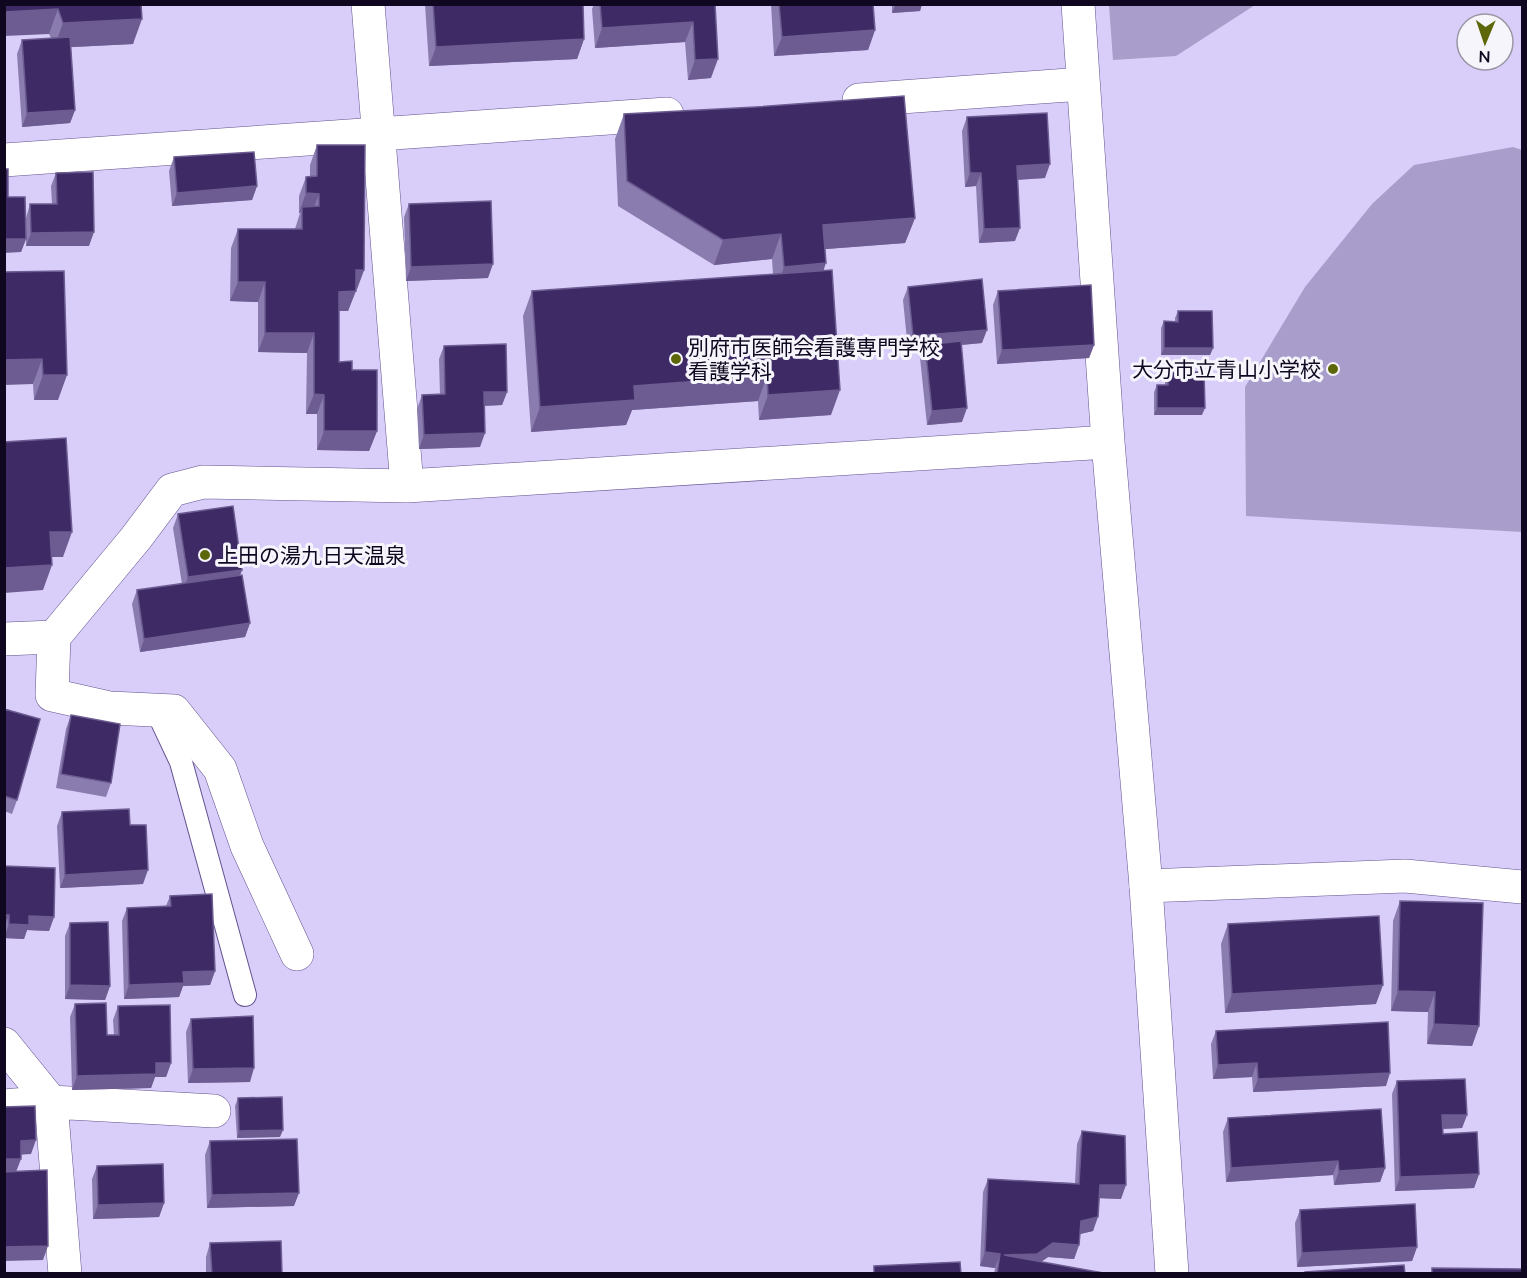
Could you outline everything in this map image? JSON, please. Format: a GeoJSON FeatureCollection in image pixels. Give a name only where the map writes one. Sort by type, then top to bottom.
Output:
{"type":"FeatureCollection","features":[{"type":"Feature","properties":{"kind":"street"},"geometry":{"type":"LineString","coordinates":[[368,4],[407,486]]}},
{"type":"Feature","properties":{"kind":"street"},"geometry":{"type":"LineString","coordinates":[[1078,4],[1108,442],[1146,886],[1172,1274]]}},
{"type":"Feature","properties":{"kind":"street"},"geometry":{"type":"LineString","coordinates":[[832,102],[1083,84]]}},
{"type":"Feature","properties":{"kind":"street"},"geometry":{"type":"LineString","coordinates":[[4,160],[701,112]]}},
{"type":"Feature","properties":{"kind":"street"},"geometry":{"type":"LineString","coordinates":[[297,954],[247,846],[220,770],[174,711],[110,708],[52,695],[54,637],[136,538],[172,490],[203,482],[407,486],[1108,442]]}},
{"type":"Feature","properties":{"kind":"street"},"geometry":{"type":"LineString","coordinates":[[4,639],[54,637]]}},
{"type":"Feature","properties":{"kind":"street"},"geometry":{"type":"LineString","coordinates":[[1146,886],[1405,876],[1522,887]]}},
{"type":"Feature","properties":{"kind":"street"},"geometry":{"type":"LineString","coordinates":[[4,1044],[51,1102],[65,1274]]}},
{"type":"Feature","properties":{"kind":"street"},"geometry":{"type":"LineString","coordinates":[[4,1106],[51,1102],[214,1111]]}},
{"type":"Feature","properties":{"kind":"lane"},"geometry":{"type":"LineString","coordinates":[[157,711],[181,762],[245,995]]}},
{"type":"Feature","properties":{"kind":"shaded area"},"geometry":{"type":"Polygon","coordinates":[[[1109,4],[1255,5],[1176,56],[1113,60],[1109,4]]]}},
{"type":"Feature","properties":{"kind":"shaded area"},"geometry":{"type":"Polygon","coordinates":[[[1513,147],[1522,150],[1522,532],[1246,516],[1245,387],[1305,287],[1372,204],[1414,165],[1513,147]]]}},
{"type":"Feature","properties":{"kind":"building"},"geometry":{"type":"Polygon","coordinates":[[[4,4],[141,4],[142,19],[63,23],[58,9],[4,12],[4,4]]]}},
{"type":"Feature","properties":{"kind":"building"},"geometry":{"type":"Polygon","coordinates":[[[433,4],[583,4],[584,39],[436,47],[433,4]]]}},
{"type":"Feature","properties":{"kind":"building"},"geometry":{"type":"Polygon","coordinates":[[[600,4],[715,4],[718,59],[695,60],[693,22],[602,28],[600,4]]]}},
{"type":"Feature","properties":{"kind":"building"},"geometry":{"type":"Polygon","coordinates":[[[779,4],[873,4],[875,30],[782,37],[779,4]]]}},
{"type":"Feature","properties":{"kind":"building"},"geometry":{"type":"Polygon","coordinates":[[[70,37],[75,110],[27,113],[22,40],[70,37]]]}},
{"type":"Feature","properties":{"kind":"building"},"geometry":{"type":"Polygon","coordinates":[[[904,96],[915,218],[823,225],[826,263],[784,267],[781,234],[723,240],[627,181],[624,114],[904,96]]]}},
{"type":"Feature","properties":{"kind":"building"},"geometry":{"type":"Polygon","coordinates":[[[1047,113],[1050,164],[1017,166],[1020,228],[984,229],[981,173],[970,173],[967,117],[1047,113]]]}},
{"type":"Feature","properties":{"kind":"building"},"geometry":{"type":"Polygon","coordinates":[[[317,145],[365,145],[364,270],[356,270],[356,291],[339,292],[339,362],[352,361],[352,370],[377,370],[377,431],[324,431],[324,395],[314,394],[314,333],[265,333],[265,282],[238,282],[238,229],[302,229],[302,207],[319,206],[319,194],[306,193],[306,177],[317,176],[317,145]]]}},
{"type":"Feature","properties":{"kind":"building"},"geometry":{"type":"Polygon","coordinates":[[[254,152],[257,186],[177,193],[174,157],[254,152]]]}},
{"type":"Feature","properties":{"kind":"building"},"geometry":{"type":"Polygon","coordinates":[[[4,169],[8,169],[8,197],[25,197],[26,239],[4,239],[4,169]]]}},
{"type":"Feature","properties":{"kind":"building"},"geometry":{"type":"Polygon","coordinates":[[[93,172],[94,232],[31,233],[30,204],[57,204],[56,173],[93,172]]]}},
{"type":"Feature","properties":{"kind":"building"},"geometry":{"type":"Polygon","coordinates":[[[491,201],[493,264],[411,267],[409,204],[491,201]]]}},
{"type":"Feature","properties":{"kind":"building","name":"別府市医師会看護専門学校 看護学科"},"geometry":{"type":"Polygon","coordinates":[[[832,270],[840,390],[768,395],[767,376],[634,386],[635,400],[540,407],[532,291],[832,270]]]}},
{"type":"Feature","properties":{"kind":"building"},"geometry":{"type":"Polygon","coordinates":[[[64,271],[67,375],[43,375],[42,359],[4,360],[4,272],[64,271]]]}},
{"type":"Feature","properties":{"kind":"building"},"geometry":{"type":"Polygon","coordinates":[[[982,279],[987,330],[913,336],[908,287],[982,279]]]}},
{"type":"Feature","properties":{"kind":"building"},"geometry":{"type":"Polygon","coordinates":[[[1091,285],[1094,345],[1002,350],[998,291],[1091,285]]]}},
{"type":"Feature","properties":{"kind":"building"},"geometry":{"type":"Polygon","coordinates":[[[1178,311],[1212,311],[1213,348],[1164,348],[1164,321],[1178,322],[1178,311]]]}},
{"type":"Feature","properties":{"kind":"building"},"geometry":{"type":"Polygon","coordinates":[[[961,341],[967,408],[932,411],[925,345],[961,341]]]}},
{"type":"Feature","properties":{"kind":"building"},"geometry":{"type":"Polygon","coordinates":[[[506,344],[507,392],[484,392],[485,433],[424,435],[422,395],[445,394],[444,346],[506,344]]]}},
{"type":"Feature","properties":{"kind":"building"},"geometry":{"type":"Polygon","coordinates":[[[1168,372],[1204,372],[1205,408],[1157,408],[1157,385],[1168,385],[1168,372]]]}},
{"type":"Feature","properties":{"kind":"building"},"geometry":{"type":"Polygon","coordinates":[[[66,438],[72,532],[50,532],[52,565],[4,568],[4,442],[66,438]]]}},
{"type":"Feature","properties":{"kind":"building","name":"上田の湯九日天温泉"},"geometry":{"type":"Polygon","coordinates":[[[233,506],[242,570],[188,577],[178,514],[233,506]]]}},
{"type":"Feature","properties":{"kind":"building"},"geometry":{"type":"Polygon","coordinates":[[[242,575],[250,623],[144,639],[137,590],[242,575]]]}},
{"type":"Feature","properties":{"kind":"building"},"geometry":{"type":"Polygon","coordinates":[[[4,709],[40,719],[17,800],[4,796],[4,709]]]}},
{"type":"Feature","properties":{"kind":"building"},"geometry":{"type":"Polygon","coordinates":[[[71,715],[120,724],[111,783],[61,774],[71,715]]]}},
{"type":"Feature","properties":{"kind":"building"},"geometry":{"type":"Polygon","coordinates":[[[129,809],[130,825],[146,825],[148,870],[65,875],[62,812],[129,809]]]}},
{"type":"Feature","properties":{"kind":"building"},"geometry":{"type":"Polygon","coordinates":[[[4,866],[55,868],[54,917],[29,916],[29,925],[9,924],[9,915],[4,915],[4,866]]]}},
{"type":"Feature","properties":{"kind":"building"},"geometry":{"type":"Polygon","coordinates":[[[212,894],[215,971],[183,972],[184,983],[129,985],[127,908],[171,906],[170,896],[212,894]]]}},
{"type":"Feature","properties":{"kind":"building"},"geometry":{"type":"Polygon","coordinates":[[[1400,901],[1483,903],[1479,1026],[1434,1024],[1435,992],[1398,991],[1400,901]]]}},
{"type":"Feature","properties":{"kind":"building"},"geometry":{"type":"Polygon","coordinates":[[[1379,916],[1383,985],[1232,994],[1228,924],[1379,916]]]}},
{"type":"Feature","properties":{"kind":"building"},"geometry":{"type":"Polygon","coordinates":[[[108,922],[110,986],[70,985],[70,923],[108,922]]]}},
{"type":"Feature","properties":{"kind":"building"},"geometry":{"type":"Polygon","coordinates":[[[106,1003],[107,1035],[119,1035],[118,1006],[170,1005],[171,1063],[156,1063],[156,1074],[77,1076],[75,1004],[106,1003]]]}},
{"type":"Feature","properties":{"kind":"building"},"geometry":{"type":"Polygon","coordinates":[[[253,1016],[254,1068],[193,1069],[191,1019],[253,1016]]]}},
{"type":"Feature","properties":{"kind":"building"},"geometry":{"type":"Polygon","coordinates":[[[1388,1022],[1390,1073],[1258,1079],[1257,1063],[1218,1065],[1216,1031],[1388,1022]]]}},
{"type":"Feature","properties":{"kind":"building"},"geometry":{"type":"Polygon","coordinates":[[[1465,1079],[1467,1115],[1442,1115],[1443,1134],[1477,1132],[1479,1174],[1400,1177],[1397,1081],[1465,1079]]]}},
{"type":"Feature","properties":{"kind":"building"},"geometry":{"type":"Polygon","coordinates":[[[282,1097],[283,1130],[239,1131],[238,1098],[282,1097]]]}},
{"type":"Feature","properties":{"kind":"building"},"geometry":{"type":"Polygon","coordinates":[[[35,1106],[36,1140],[21,1141],[21,1159],[4,1159],[4,1107],[35,1106]]]}},
{"type":"Feature","properties":{"kind":"building"},"geometry":{"type":"Polygon","coordinates":[[[1381,1109],[1385,1168],[1339,1171],[1338,1161],[1231,1168],[1228,1118],[1381,1109]]]}},
{"type":"Feature","properties":{"kind":"building"},"geometry":{"type":"Polygon","coordinates":[[[1082,1131],[1125,1136],[1126,1185],[1100,1185],[1098,1217],[1081,1221],[1079,1245],[1053,1243],[1037,1254],[1004,1255],[1109,1274],[997,1274],[1000,1254],[985,1252],[988,1179],[1079,1184],[1082,1131]]]}},
{"type":"Feature","properties":{"kind":"building"},"geometry":{"type":"Polygon","coordinates":[[[297,1139],[299,1193],[212,1195],[210,1141],[297,1139]]]}},
{"type":"Feature","properties":{"kind":"building"},"geometry":{"type":"Polygon","coordinates":[[[163,1164],[164,1203],[98,1205],[97,1166],[163,1164]]]}},
{"type":"Feature","properties":{"kind":"building"},"geometry":{"type":"Polygon","coordinates":[[[47,1170],[48,1246],[4,1247],[4,1172],[47,1170]]]}},
{"type":"Feature","properties":{"kind":"building"},"geometry":{"type":"Polygon","coordinates":[[[1415,1204],[1417,1247],[1302,1253],[1300,1210],[1415,1204]]]}},
{"type":"Feature","properties":{"kind":"building"},"geometry":{"type":"Polygon","coordinates":[[[281,1241],[282,1274],[212,1274],[210,1243],[281,1241]]]}},
{"type":"Feature","properties":{"kind":"building"},"geometry":{"type":"Polygon","coordinates":[[[960,1262],[961,1274],[874,1274],[874,1266],[960,1262]]]}},
{"type":"Feature","properties":{"kind":"building"},"geometry":{"type":"Polygon","coordinates":[[[1404,1265],[1405,1274],[1305,1274],[1305,1272],[1404,1265]]]}},
{"type":"Feature","properties":{"kind":"building"},"geometry":{"type":"Polygon","coordinates":[[[1432,1268],[1522,1269],[1522,1274],[1432,1274],[1432,1268]]]}},
{"type":"Feature","properties":{"kind":"place","name":"別府市医師会看護専門学校 看護学科"},"geometry":{"type":"Point","coordinates":[676,359]}},
{"type":"Feature","properties":{"kind":"place","name":"大分市立青山小学校"},"geometry":{"type":"Point","coordinates":[1333,369]}},
{"type":"Feature","properties":{"kind":"place","name":"上田の湯九日天温泉"},"geometry":{"type":"Point","coordinates":[205,555]}}]}
